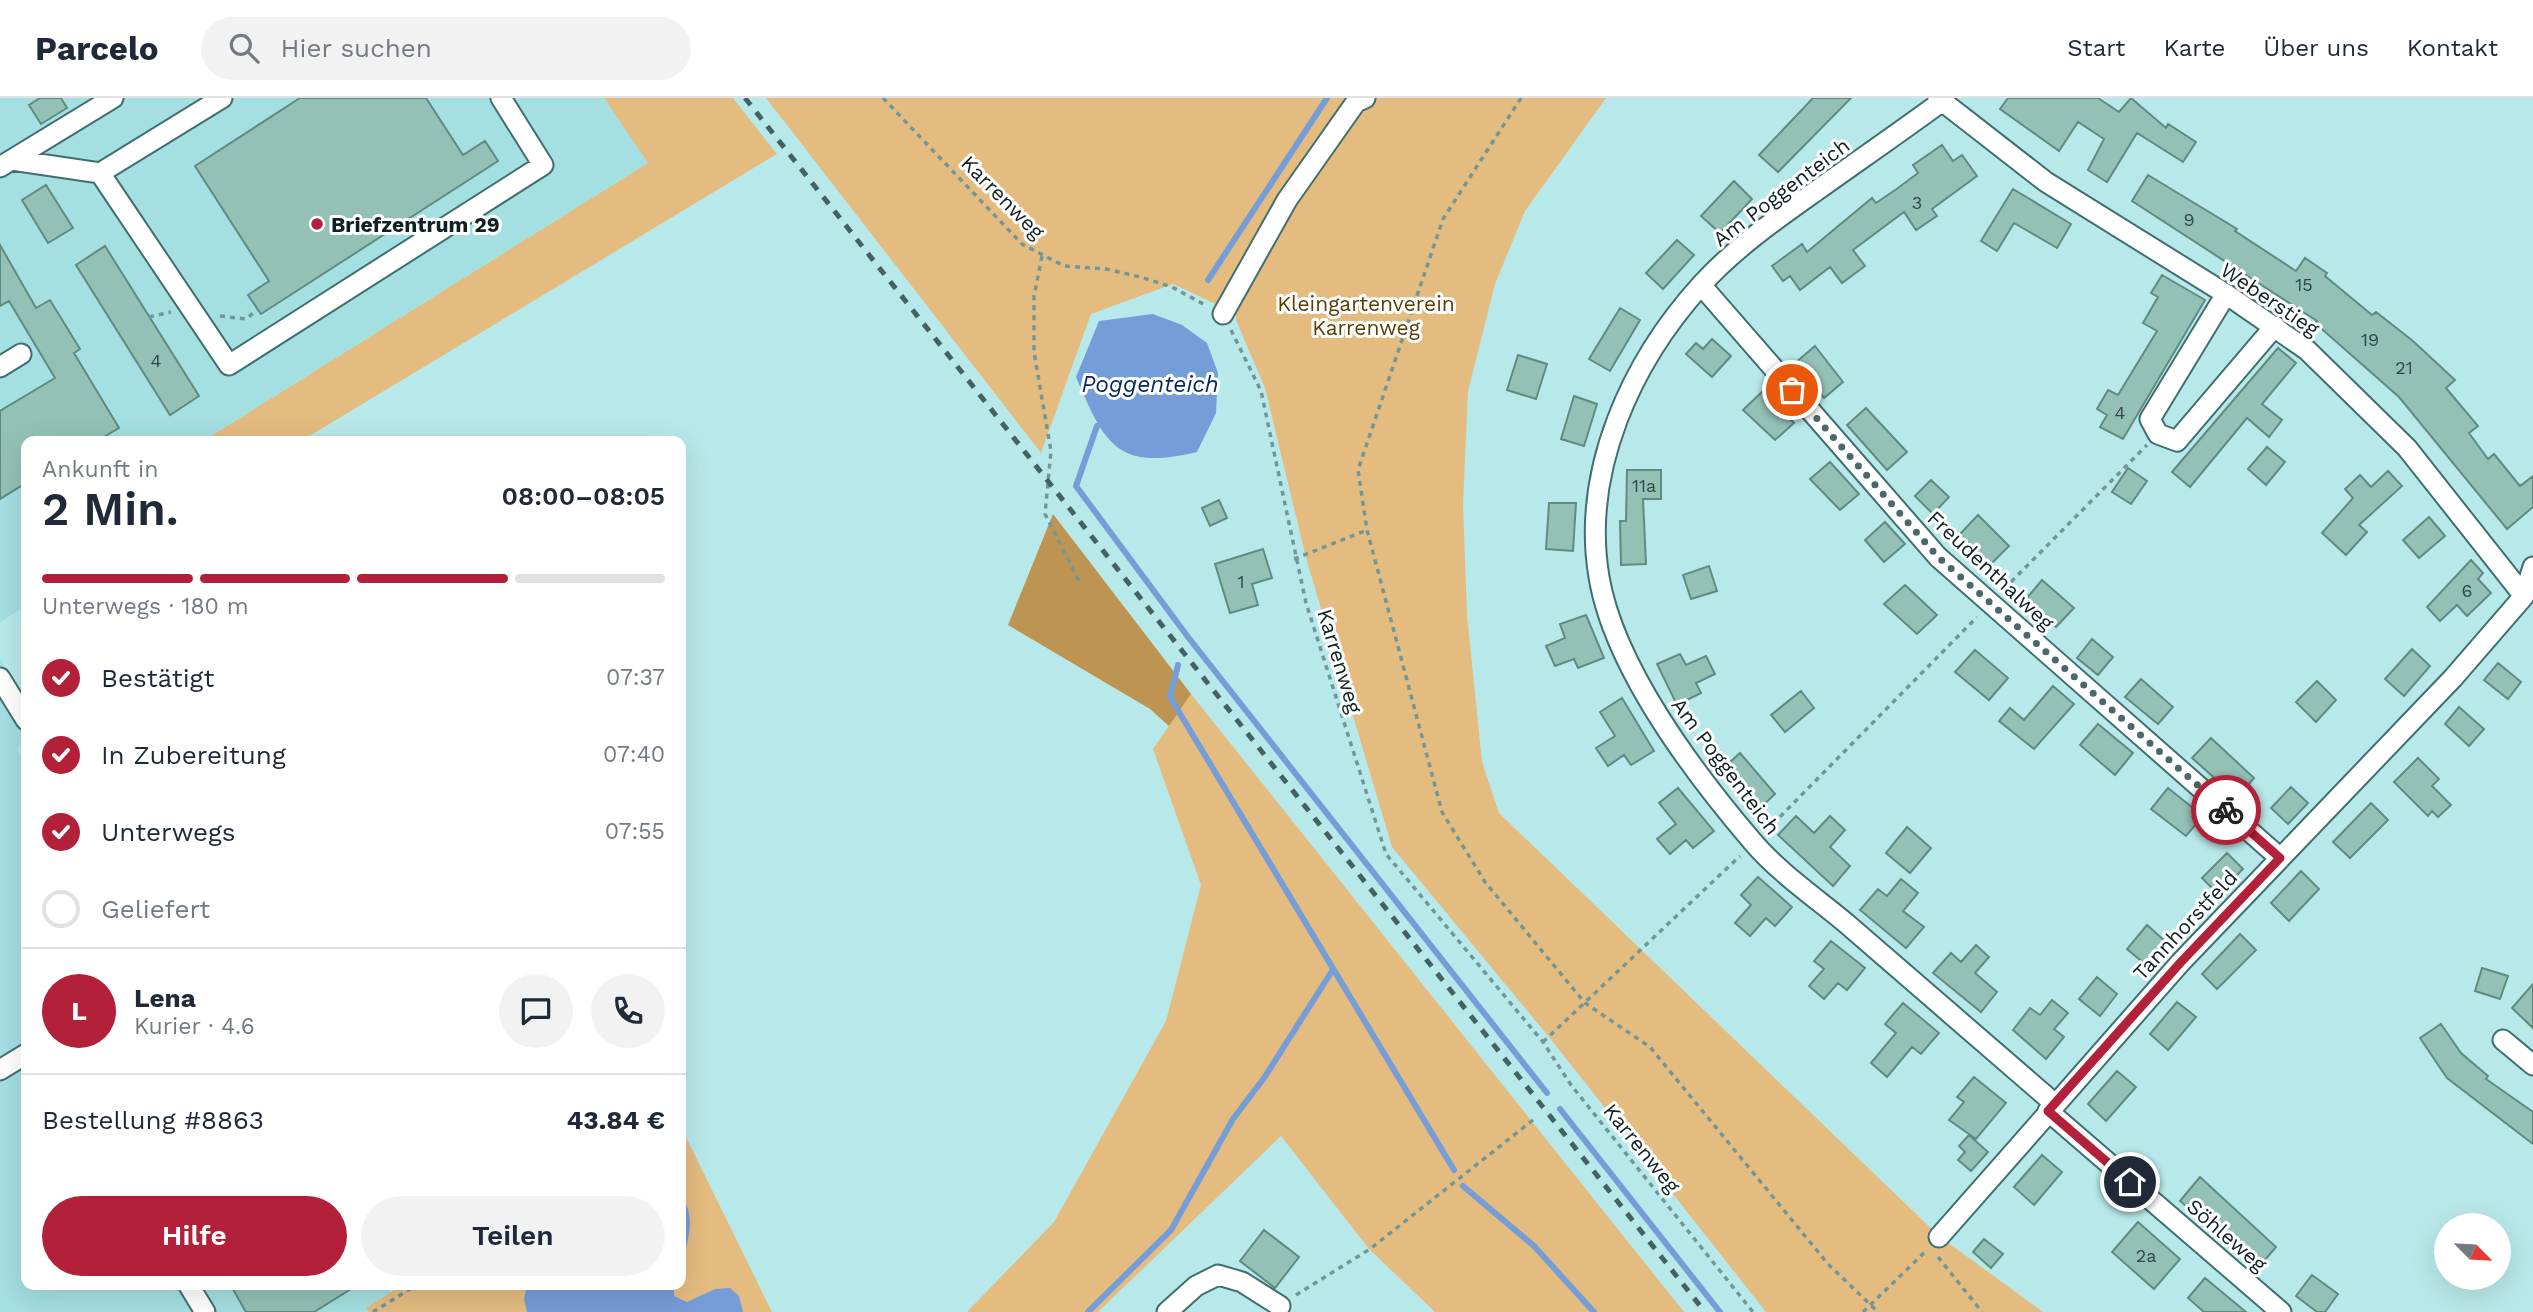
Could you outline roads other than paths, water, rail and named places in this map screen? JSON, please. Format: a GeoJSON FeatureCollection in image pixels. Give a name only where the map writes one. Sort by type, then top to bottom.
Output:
{"type":"FeatureCollection","features":[{"type":"Feature","properties":{"kind":"street"},"geometry":{"type":"LineString","coordinates":[[6,164],[97,104],[113,98]]}},
{"type":"Feature","properties":{"kind":"street"},"geometry":{"type":"LineString","coordinates":[[6,164],[100,173],[222,98]]}},
{"type":"Feature","properties":{"kind":"street"},"geometry":{"type":"LineString","coordinates":[[100,173],[229,365],[543,165],[501,98]]}},
{"type":"Feature","properties":{"kind":"street"},"geometry":{"type":"LineString","coordinates":[[1223,314],[1287,200],[1356,102],[1365,98]]}},
{"type":"Feature","properties":{"kind":"street","name":"Am Poggenteich"},"geometry":{"type":"LineString","coordinates":[[1940,100],[1742,244],[1701,285],[1654,345],[1630,386],[1614,428],[1601,491],[1597,527],[1599,576],[1610,615],[1660,722],[1754,844],[2051,1108]]}},
{"type":"Feature","properties":{"kind":"street","name":"Weberstieg"},"geometry":{"type":"LineString","coordinates":[[1940,100],[2046,182],[2226,294],[2307,350],[2407,448],[2524,596]]}},
{"type":"Feature","properties":{"kind":"street","name":"Freudenthalweg"},"geometry":{"type":"LineString","coordinates":[[1701,285],[1938,557],[2280,858]]}},
{"type":"Feature","properties":{"kind":"street"},"geometry":{"type":"LineString","coordinates":[[2226,294],[2150,419],[2158,434],[2177,441],[2275,326]]}},
{"type":"Feature","properties":{"kind":"street"},"geometry":{"type":"LineString","coordinates":[[0,367],[21,354]]}},
{"type":"Feature","properties":{"kind":"street","name":"Tannhorstfeld"},"geometry":{"type":"LineString","coordinates":[[1935,1242],[2181,962],[2452,680],[2524,596],[2533,567]]}},
{"type":"Feature","properties":{"kind":"street"},"geometry":{"type":"LineString","coordinates":[[0,678],[21,712]]}},
{"type":"Feature","properties":{"kind":"street"},"geometry":{"type":"LineString","coordinates":[[2502,1040],[2533,1065]]}},
{"type":"Feature","properties":{"kind":"street"},"geometry":{"type":"LineString","coordinates":[[0,1070],[21,1057]]}},
{"type":"Feature","properties":{"kind":"street","name":"Söhleweg"},"geometry":{"type":"LineString","coordinates":[[2051,1108],[2281,1312]]}},
{"type":"Feature","properties":{"kind":"street"},"geometry":{"type":"LineString","coordinates":[[1167,1312],[1196,1286],[1218,1275],[1242,1282],[1280,1306]]}},
{"type":"Feature","properties":{"kind":"street"},"geometry":{"type":"LineString","coordinates":[[192,1290],[205,1312]]}},
{"type":"Feature","properties":{"kind":"water","name":"Poggenteich"},"geometry":{"type":"Polygon","coordinates":[[[1153,314],[1182,325],[1207,343],[1218,373],[1216,413],[1197,452],[1148,458],[1131,455],[1117,447],[1096,420],[1076,377],[1099,321],[1153,314]]]}},
{"type":"Feature","properties":{"kind":"water"},"geometry":{"type":"Polygon","coordinates":[[[686,1204],[690,1220],[686,1247],[686,1204]]]}},
{"type":"Feature","properties":{"kind":"water"},"geometry":{"type":"Polygon","coordinates":[[[730,1288],[739,1296],[743,1312],[527,1312],[524,1299],[526,1290],[674,1290],[674,1296],[687,1302],[715,1289],[730,1288]]]}},
{"type":"Feature","properties":{"kind":"waterway"},"geometry":{"type":"LineString","coordinates":[[1208,280],[1327,98]]}},
{"type":"Feature","properties":{"kind":"waterway"},"geometry":{"type":"LineString","coordinates":[[1097,426],[1076,486],[1188,637],[1547,1093]]}},
{"type":"Feature","properties":{"kind":"waterway"},"geometry":{"type":"LineString","coordinates":[[1178,665],[1170,697],[1454,1170]]}},
{"type":"Feature","properties":{"kind":"waterway"},"geometry":{"type":"LineString","coordinates":[[1088,1312],[1171,1230],[1233,1119],[1264,1078],[1332,971]]}},
{"type":"Feature","properties":{"kind":"waterway"},"geometry":{"type":"LineString","coordinates":[[1560,1109],[1720,1312]]}},
{"type":"Feature","properties":{"kind":"waterway"},"geometry":{"type":"LineString","coordinates":[[1463,1186],[1534,1246],[1594,1312]]}},
{"type":"Feature","properties":{"kind":"railway"},"geometry":{"type":"LineString","coordinates":[[745,98],[1705,1312]]}},
{"type":"Feature","properties":{"kind":"place","name":"Briefzentrum 29"},"geometry":{"type":"Point","coordinates":[317,224]}},
{"type":"Feature","properties":{"kind":"park label","name":"Kleingartenverein Karrenweg"},"geometry":{"type":"Point","coordinates":[1366,315]}}]}
